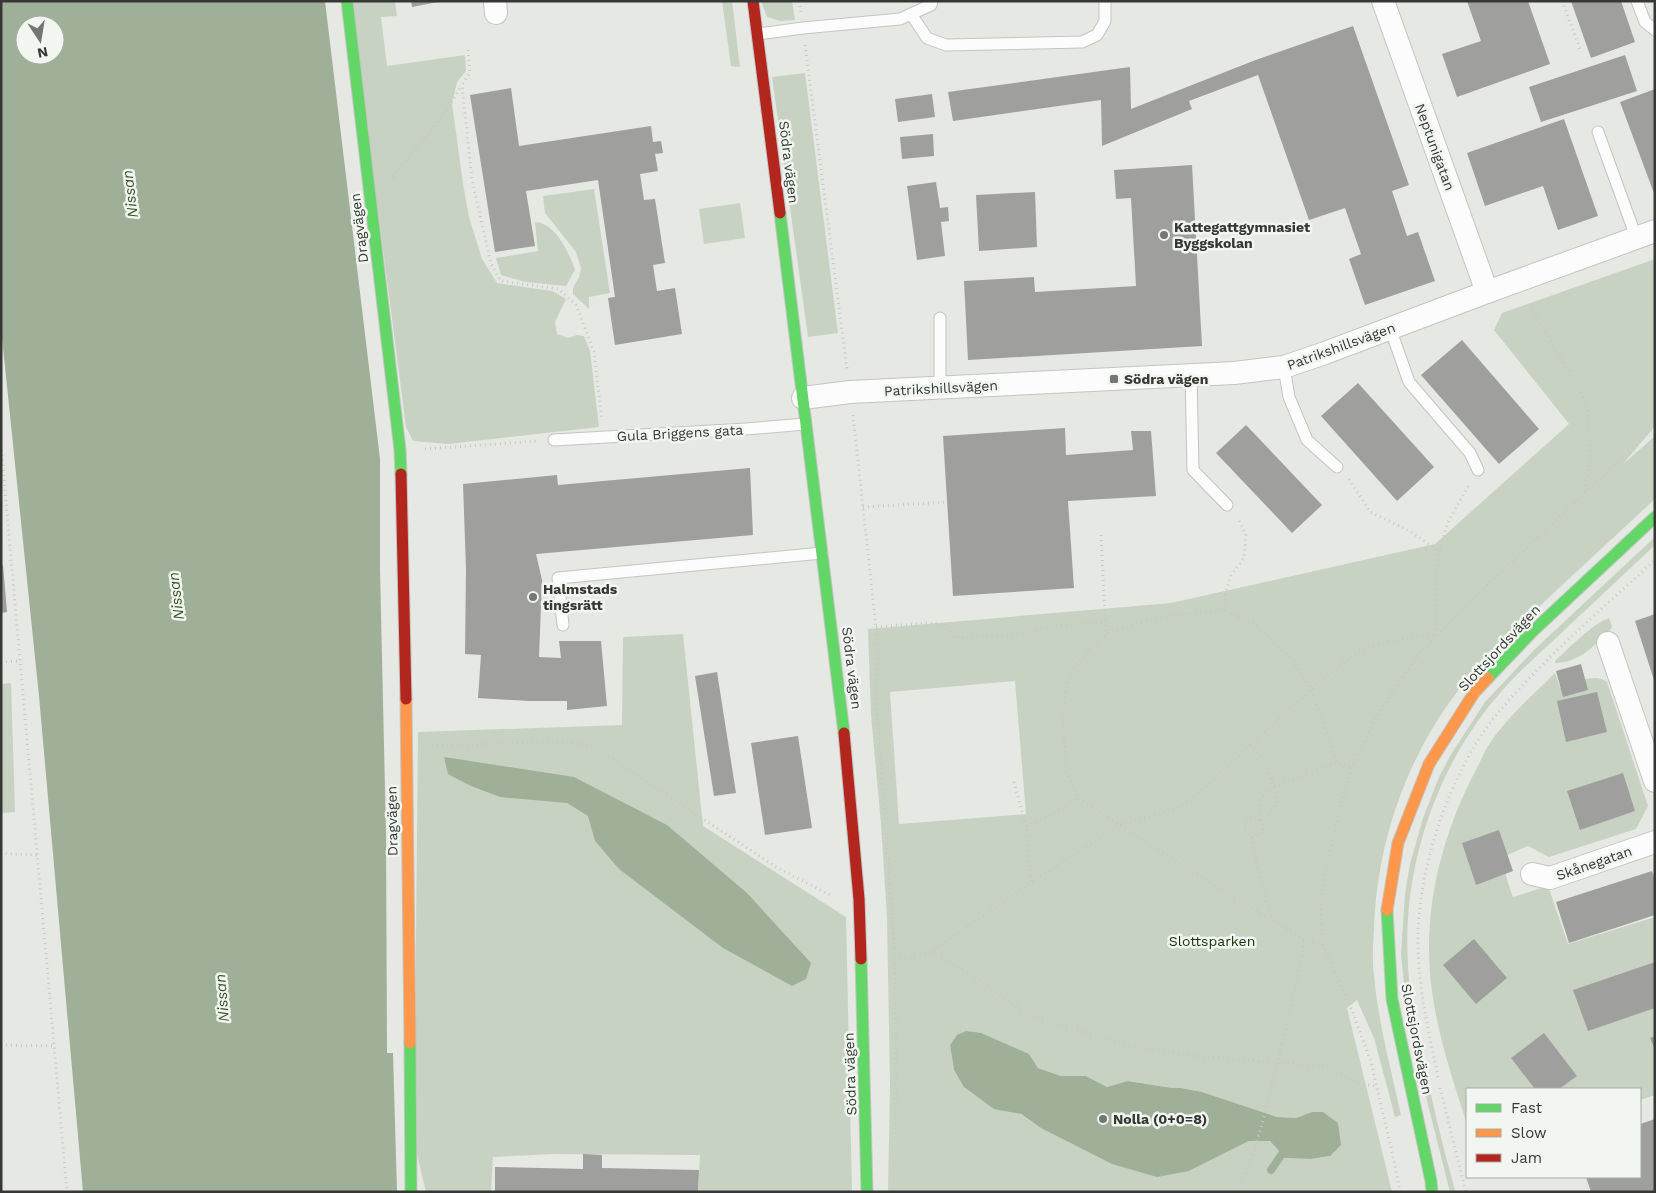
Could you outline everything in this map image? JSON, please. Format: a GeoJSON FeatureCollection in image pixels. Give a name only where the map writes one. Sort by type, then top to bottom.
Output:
{"type":"FeatureCollection","features":[{"type":"Feature","properties":{"kind":"street","name":"Dragvägen"},"geometry":{"type":"LineString","coordinates":[[347,1],[400,450],[407,747],[411,1192]]}},
{"type":"Feature","properties":{"kind":"street","name":"Södra vägen"},"geometry":{"type":"LineString","coordinates":[[753,1],[844,728],[860,910],[867,1192]]}},
{"type":"Feature","properties":{"kind":"street","name":"Neptunigatan"},"geometry":{"type":"LineString","coordinates":[[1383,1],[1487,292]]}},
{"type":"Feature","properties":{"kind":"street","name":"Patrikshillsvägen"},"geometry":{"type":"LineString","coordinates":[[802,398],[850,392],[1234,373],[1284,367],[1646,234]]}},
{"type":"Feature","properties":{"kind":"street","name":"Slottsjordsvägen"},"geometry":{"type":"LineString","coordinates":[[1433,1188],[1392,999],[1387,912],[1398,843],[1429,764],[1474,694],[1533,631],[1655,518]]}},
{"type":"Feature","properties":{"kind":"street"},"geometry":{"type":"LineString","coordinates":[[1608,643],[1655,781]]}},
{"type":"Feature","properties":{"kind":"street","name":"Skånegatan"},"geometry":{"type":"LineString","coordinates":[[1532,874],[1550,878],[1655,842]]}},
{"type":"Feature","properties":{"kind":"lane"},"geometry":{"type":"LineString","coordinates":[[758,34],[900,19],[931,5],[932,1]]}},
{"type":"Feature","properties":{"kind":"lane"},"geometry":{"type":"LineString","coordinates":[[911,14],[927,38],[946,45],[1082,42],[1097,35],[1105,21],[1105,1]]}},
{"type":"Feature","properties":{"kind":"lane"},"geometry":{"type":"LineString","coordinates":[[1637,1],[1645,22],[1655,30]]}},
{"type":"Feature","properties":{"kind":"lane"},"geometry":{"type":"LineString","coordinates":[[1598,132],[1646,234]]}},
{"type":"Feature","properties":{"kind":"lane"},"geometry":{"type":"LineString","coordinates":[[940,318],[940,388]]}},
{"type":"Feature","properties":{"kind":"lane"},"geometry":{"type":"LineString","coordinates":[[1390,328],[1409,382],[1470,453],[1478,470]]}},
{"type":"Feature","properties":{"kind":"lane"},"geometry":{"type":"LineString","coordinates":[[1284,367],[1289,397],[1307,440],[1337,467]]}},
{"type":"Feature","properties":{"kind":"lane"},"geometry":{"type":"LineString","coordinates":[[1191,375],[1193,470],[1227,505]]}},
{"type":"Feature","properties":{"kind":"lane","name":"Gula Briggens gata"},"geometry":{"type":"LineString","coordinates":[[554,440],[806,424]]}},
{"type":"Feature","properties":{"kind":"lane"},"geometry":{"type":"LineString","coordinates":[[563,625],[558,578],[822,553]]}},
{"type":"Feature","properties":{"kind":"path"},"geometry":{"type":"LineString","coordinates":[[799,1],[850,392],[878,646],[876,700],[895,957],[896,1088],[894,1145]]}},
{"type":"Feature","properties":{"kind":"path"},"geometry":{"type":"LineString","coordinates":[[1562,1],[1580,49]]}},
{"type":"Feature","properties":{"kind":"path"},"geometry":{"type":"LineString","coordinates":[[370,196],[391,179],[445,113],[470,72],[468,50]]}},
{"type":"Feature","properties":{"kind":"path"},"geometry":{"type":"LineString","coordinates":[[462,85],[472,180],[491,264],[501,280],[559,289],[576,305],[594,352],[604,437]]}},
{"type":"Feature","properties":{"kind":"path"},"geometry":{"type":"LineString","coordinates":[[1530,306],[1588,405],[1590,464],[1584,494]]}},
{"type":"Feature","properties":{"kind":"path"},"geometry":{"type":"LineString","coordinates":[[400,450],[554,440]]}},
{"type":"Feature","properties":{"kind":"path"},"geometry":{"type":"LineString","coordinates":[[1,445],[67,1192]]}},
{"type":"Feature","properties":{"kind":"path"},"geometry":{"type":"LineString","coordinates":[[1337,467],[1344,472],[1370,512],[1406,529],[1440,551]]}},
{"type":"Feature","properties":{"kind":"path"},"geometry":{"type":"LineString","coordinates":[[895,957],[905,958],[932,952],[1119,825],[1171,810],[1190,801],[1311,689],[1357,652],[1386,642],[1428,635],[1435,637],[1437,563],[1440,551],[1447,524],[1478,470]]}},
{"type":"Feature","properties":{"kind":"path"},"geometry":{"type":"LineString","coordinates":[[863,507],[947,502]]}},
{"type":"Feature","properties":{"kind":"path"},"geometry":{"type":"LineString","coordinates":[[1224,610],[1224,596],[1230,577],[1244,558],[1246,535],[1227,505]]}},
{"type":"Feature","properties":{"kind":"path"},"geometry":{"type":"LineString","coordinates":[[1101,535],[1106,636]]}},
{"type":"Feature","properties":{"kind":"path"},"geometry":{"type":"LineString","coordinates":[[1438,1078],[1427,1022],[1418,944],[1420,908],[1426,869],[1437,828],[1453,788],[1480,738],[1497,714],[1546,662],[1655,560]]}},
{"type":"Feature","properties":{"kind":"path"},"geometry":{"type":"LineString","coordinates":[[1323,946],[1304,940],[1237,900],[1098,812],[1078,797],[1066,771],[1063,718],[1067,684],[1075,666],[1112,631],[1176,615],[1224,610],[1256,626],[1294,662],[1311,689],[1337,762],[1351,769]]}},
{"type":"Feature","properties":{"kind":"path"},"geometry":{"type":"LineString","coordinates":[[876,627],[926,623],[949,625],[954,638],[1022,634],[1054,626],[1105,622]]}},
{"type":"Feature","properties":{"kind":"path"},"geometry":{"type":"LineString","coordinates":[[1,662],[21,661]]}},
{"type":"Feature","properties":{"kind":"path"},"geometry":{"type":"LineString","coordinates":[[407,747],[564,741],[594,747],[776,867],[860,910]]}},
{"type":"Feature","properties":{"kind":"path"},"geometry":{"type":"LineString","coordinates":[[1250,745],[1265,760],[1277,803],[1260,820]]}},
{"type":"Feature","properties":{"kind":"path"},"geometry":{"type":"LineString","coordinates":[[1260,820],[1253,818],[1246,822],[1246,832],[1252,837],[1258,837],[1264,827],[1260,820],[1260,803],[1263,794],[1274,787],[1337,762]]}},
{"type":"Feature","properties":{"kind":"path"},"geometry":{"type":"LineString","coordinates":[[1014,782],[1026,826],[1032,883]]}},
{"type":"Feature","properties":{"kind":"path"},"geometry":{"type":"LineString","coordinates":[[1026,826],[1057,812],[1078,797]]}},
{"type":"Feature","properties":{"kind":"path"},"geometry":{"type":"LineString","coordinates":[[1252,837],[1254,856],[1272,920]]}},
{"type":"Feature","properties":{"kind":"path"},"geometry":{"type":"LineString","coordinates":[[1,852],[38,855]]}},
{"type":"Feature","properties":{"kind":"path"},"geometry":{"type":"LineString","coordinates":[[1236,1192],[1254,1152],[1267,1106],[1300,968],[1304,940]]}},
{"type":"Feature","properties":{"kind":"path"},"geometry":{"type":"LineString","coordinates":[[932,952],[974,977],[1015,1006],[1040,1019],[1131,1046],[1204,1057],[1326,1066],[1361,1084],[1376,1086]]}},
{"type":"Feature","properties":{"kind":"path"},"geometry":{"type":"LineString","coordinates":[[1,1045],[54,1046]]}},
{"type":"Feature","properties":{"kind":"path"},"geometry":{"type":"LineString","coordinates":[[1440,1087],[1466,1192]]}},
{"type":"Feature","properties":{"kind":"green space"},"geometry":{"type":"Polygon","coordinates":[[[351,1],[395,1],[397,16],[381,17],[387,66],[465,55],[466,71],[457,82],[452,103],[469,217],[482,259],[497,283],[552,291],[566,299],[555,322],[557,334],[568,338],[577,335],[584,336],[590,351],[599,427],[448,444],[413,441],[406,427],[351,1]]]}},
{"type":"Feature","properties":{"kind":"green space"},"geometry":{"type":"Polygon","coordinates":[[[722,1],[732,1],[740,67],[731,66],[722,1]]]}},
{"type":"Feature","properties":{"kind":"green space"},"geometry":{"type":"Polygon","coordinates":[[[761,1],[792,1],[795,20],[780,21],[767,17],[761,1]]]}},
{"type":"Feature","properties":{"kind":"green space"},"geometry":{"type":"Polygon","coordinates":[[[805,73],[838,333],[808,337],[772,77],[805,73]]]}},
{"type":"Feature","properties":{"kind":"green space"},"geometry":{"type":"Polygon","coordinates":[[[594,189],[610,293],[589,297],[589,309],[573,294],[573,288],[581,268],[576,252],[545,213],[543,196],[594,189]]]}},
{"type":"Feature","properties":{"kind":"green space"},"geometry":{"type":"Polygon","coordinates":[[[740,203],[745,238],[704,244],[699,209],[740,203]]]}},
{"type":"Feature","properties":{"kind":"green space"},"geometry":{"type":"Polygon","coordinates":[[[535,222],[543,224],[555,233],[569,255],[575,270],[566,286],[525,282],[501,275],[496,258],[538,251],[535,222]]]}},
{"type":"Feature","properties":{"kind":"green space","name":"Slottsparken"},"geometry":{"type":"Polygon","coordinates":[[[1655,259],[1655,426],[1623,464],[1655,436],[1655,499],[1513,631],[1474,671],[1445,709],[1427,738],[1399,798],[1381,863],[1376,896],[1373,969],[1385,1045],[1401,1115],[1395,1117],[1374,1038],[1357,1000],[1347,1008],[1392,1192],[888,1192],[890,1084],[887,919],[871,715],[868,629],[1171,603],[1435,544],[1569,424],[1494,330],[1502,313],[1655,259]],[[1015,681],[890,692],[899,824],[1026,814],[1015,681]],[[957,1035],[950,1045],[954,1070],[1041,1128],[1189,1171],[1249,1141],[1270,1141],[1285,1158],[1311,1159],[1330,1156],[1312,1112],[1296,1118],[1277,1117],[1202,1092],[1181,1088],[1129,1081],[1107,1087],[1086,1076],[1061,1076],[1038,1068],[1029,1054],[957,1035]]]}},
{"type":"Feature","properties":{"kind":"green space"},"geometry":{"type":"Polygon","coordinates":[[[1655,537],[1655,545],[1524,667],[1495,699],[1455,758],[1439,790],[1426,824],[1410,894],[1408,965],[1413,1008],[1429,1086],[1455,1190],[1455,1192],[1450,1192],[1428,1105],[1406,1004],[1401,954],[1405,894],[1410,864],[1423,818],[1439,777],[1450,756],[1485,702],[1535,649],[1655,537]]]}},
{"type":"Feature","properties":{"kind":"green space"},"geometry":{"type":"Polygon","coordinates":[[[1609,618],[1612,627],[1593,646],[1573,660],[1555,663],[1588,631],[1609,618]]]}},
{"type":"Feature","properties":{"kind":"green space"},"geometry":{"type":"Polygon","coordinates":[[[683,634],[703,826],[846,917],[852,1192],[698,1192],[700,1155],[553,1154],[493,1157],[491,1192],[426,1192],[414,1142],[418,732],[622,725],[623,637],[683,634]]]}},
{"type":"Feature","properties":{"kind":"green space"},"geometry":{"type":"Polygon","coordinates":[[[1555,673],[1560,688],[1590,678],[1602,679],[1607,682],[1648,806],[1636,829],[1549,857],[1528,846],[1505,856],[1506,877],[1513,897],[1548,886],[1568,944],[1655,917],[1655,1095],[1641,1100],[1641,1088],[1466,1088],[1466,1121],[1448,1064],[1434,1004],[1430,973],[1429,942],[1431,912],[1443,851],[1464,794],[1487,748],[1512,715],[1555,673]]]}},
{"type":"Feature","properties":{"kind":"green space"},"geometry":{"type":"Polygon","coordinates":[[[11,683],[15,812],[1,813],[1,684],[11,683]]]}},
{"type":"Feature","properties":{"kind":"water","name":"Nissan"},"geometry":{"type":"Polygon","coordinates":[[[1,1],[325,1],[380,459],[380,569],[386,834],[387,1053],[393,1053],[397,1192],[83,1192],[39,696],[1,328],[1,1]]]}},
{"type":"Feature","properties":{"kind":"water"},"geometry":{"type":"Polygon","coordinates":[[[444,757],[574,777],[667,825],[747,893],[811,963],[806,979],[792,986],[723,948],[619,869],[595,841],[588,816],[567,803],[500,797],[471,786],[448,774],[444,757]]]}},
{"type":"Feature","properties":{"kind":"water"},"geometry":{"type":"Polygon","coordinates":[[[966,1031],[981,1033],[1029,1054],[1038,1068],[1061,1076],[1086,1076],[1107,1087],[1128,1081],[1181,1088],[1202,1092],[1277,1117],[1296,1118],[1312,1112],[1323,1112],[1338,1123],[1341,1145],[1330,1156],[1311,1159],[1285,1158],[1270,1141],[1249,1141],[1189,1171],[1157,1177],[1112,1164],[1041,1128],[1021,1114],[994,1109],[964,1087],[954,1070],[950,1045],[957,1035],[966,1031]]]}},
{"type":"Feature","properties":{"kind":"building"},"geometry":{"type":"Polygon","coordinates":[[[411,1],[438,1],[438,2],[412,7],[411,1]]]}},
{"type":"Feature","properties":{"kind":"building"},"geometry":{"type":"Polygon","coordinates":[[[1467,1],[1528,1],[1550,64],[1457,97],[1442,54],[1481,41],[1467,1]]]}},
{"type":"Feature","properties":{"kind":"building"},"geometry":{"type":"Polygon","coordinates":[[[1571,1],[1621,1],[1635,42],[1591,58],[1571,1]]]}},
{"type":"Feature","properties":{"kind":"building"},"geometry":{"type":"Polygon","coordinates":[[[1353,26],[1409,185],[1392,191],[1407,236],[1418,232],[1435,281],[1365,305],[1349,259],[1361,254],[1345,208],[1309,220],[1258,75],[1189,101],[1192,109],[1102,146],[1101,100],[953,121],[948,92],[1130,67],[1131,109],[1253,61],[1353,26]]]}},
{"type":"Feature","properties":{"kind":"building"},"geometry":{"type":"Polygon","coordinates":[[[1625,55],[1637,91],[1541,122],[1529,87],[1625,55]]]}},
{"type":"Feature","properties":{"kind":"building"},"geometry":{"type":"Polygon","coordinates":[[[511,88],[519,146],[651,126],[653,142],[661,141],[663,153],[655,154],[658,171],[640,174],[644,200],[655,199],[665,263],[653,265],[657,291],[675,288],[682,334],[615,345],[608,298],[615,297],[598,180],[526,191],[535,246],[495,252],[470,95],[511,88]]]}},
{"type":"Feature","properties":{"kind":"building"},"geometry":{"type":"Polygon","coordinates":[[[1655,89],[1655,196],[1620,102],[1655,89]]]}},
{"type":"Feature","properties":{"kind":"building"},"geometry":{"type":"Polygon","coordinates":[[[932,94],[935,117],[898,122],[895,99],[932,94]]]}},
{"type":"Feature","properties":{"kind":"building"},"geometry":{"type":"Polygon","coordinates":[[[1564,119],[1598,216],[1558,230],[1543,186],[1485,206],[1467,153],[1564,119]]]}},
{"type":"Feature","properties":{"kind":"building"},"geometry":{"type":"Polygon","coordinates":[[[933,134],[934,156],[902,159],[900,137],[933,134]]]}},
{"type":"Feature","properties":{"kind":"building"},"geometry":{"type":"Polygon","coordinates":[[[1192,165],[1202,346],[968,360],[964,281],[1034,277],[1035,292],[1136,286],[1131,198],[1116,199],[1114,170],[1192,165]]]}},
{"type":"Feature","properties":{"kind":"building"},"geometry":{"type":"Polygon","coordinates":[[[936,182],[940,208],[948,207],[949,221],[941,222],[945,256],[917,260],[907,186],[936,182]]]}},
{"type":"Feature","properties":{"kind":"building"},"geometry":{"type":"Polygon","coordinates":[[[1035,192],[1037,247],[979,251],[976,195],[1035,192]]]}},
{"type":"Feature","properties":{"kind":"building"},"geometry":{"type":"Polygon","coordinates":[[[1462,340],[1539,429],[1499,464],[1421,375],[1462,340]]]}},
{"type":"Feature","properties":{"kind":"building"},"geometry":{"type":"Polygon","coordinates":[[[1358,383],[1434,467],[1397,501],[1321,416],[1358,383]]]}},
{"type":"Feature","properties":{"kind":"building"},"geometry":{"type":"Polygon","coordinates":[[[1246,425],[1322,505],[1292,533],[1216,453],[1246,425]]]}},
{"type":"Feature","properties":{"kind":"building"},"geometry":{"type":"Polygon","coordinates":[[[1065,428],[1066,455],[1133,450],[1131,431],[1151,431],[1156,496],[1068,501],[1074,588],[953,596],[943,436],[1065,428]]]}},
{"type":"Feature","properties":{"kind":"building"},"geometry":{"type":"Polygon","coordinates":[[[750,468],[753,535],[536,554],[542,580],[539,657],[561,658],[559,641],[601,641],[607,706],[567,710],[567,701],[478,698],[481,655],[465,654],[466,569],[463,484],[557,475],[558,485],[750,468]]]}},
{"type":"Feature","properties":{"kind":"building"},"geometry":{"type":"Polygon","coordinates":[[[3,565],[7,612],[1,613],[1,566],[3,565]]]}},
{"type":"Feature","properties":{"kind":"building"},"geometry":{"type":"Polygon","coordinates":[[[1655,614],[1655,680],[1654,680],[1635,621],[1655,614]]]}},
{"type":"Feature","properties":{"kind":"building"},"geometry":{"type":"Polygon","coordinates":[[[1581,664],[1588,690],[1563,697],[1556,671],[1581,664]]]}},
{"type":"Feature","properties":{"kind":"building"},"geometry":{"type":"Polygon","coordinates":[[[717,672],[736,793],[714,796],[695,676],[717,672]]]}},
{"type":"Feature","properties":{"kind":"building"},"geometry":{"type":"Polygon","coordinates":[[[1597,692],[1607,732],[1566,742],[1557,701],[1597,692]]]}},
{"type":"Feature","properties":{"kind":"building"},"geometry":{"type":"Polygon","coordinates":[[[798,736],[812,828],[765,835],[751,743],[798,736]]]}},
{"type":"Feature","properties":{"kind":"building"},"geometry":{"type":"Polygon","coordinates":[[[1623,773],[1635,811],[1580,830],[1567,791],[1623,773]]]}},
{"type":"Feature","properties":{"kind":"building"},"geometry":{"type":"Polygon","coordinates":[[[1499,830],[1513,871],[1476,885],[1462,843],[1499,830]]]}},
{"type":"Feature","properties":{"kind":"building"},"geometry":{"type":"Polygon","coordinates":[[[1652,871],[1655,880],[1655,915],[1569,943],[1556,902],[1652,871]]]}},
{"type":"Feature","properties":{"kind":"building"},"geometry":{"type":"Polygon","coordinates":[[[1474,939],[1507,978],[1476,1004],[1443,965],[1474,939]]]}},
{"type":"Feature","properties":{"kind":"building"},"geometry":{"type":"Polygon","coordinates":[[[1655,962],[1655,1008],[1588,1031],[1573,990],[1655,962]]]}},
{"type":"Feature","properties":{"kind":"building"},"geometry":{"type":"Polygon","coordinates":[[[1544,1033],[1577,1076],[1560,1088],[1534,1088],[1511,1058],[1544,1033]]]}},
{"type":"Feature","properties":{"kind":"building"},"geometry":{"type":"Polygon","coordinates":[[[1655,1036],[1655,1050],[1650,1038],[1655,1036]]]}},
{"type":"Feature","properties":{"kind":"building"},"geometry":{"type":"Polygon","coordinates":[[[1655,1119],[1655,1192],[1591,1192],[1586,1178],[1641,1178],[1641,1124],[1655,1119]]]}},
{"type":"Feature","properties":{"kind":"building"},"geometry":{"type":"Polygon","coordinates":[[[583,1154],[602,1155],[602,1168],[699,1170],[698,1192],[495,1192],[495,1167],[583,1169],[583,1154]]]}},
{"type":"Feature","properties":{"kind":"waterway"},"geometry":{"type":"LineString","coordinates":[[1271,1170],[1282,1154]]}},
{"type":"Feature","properties":{"kind":"traffic: fast"},"geometry":{"type":"LineString","coordinates":[[347,1],[400,450],[401,474]]}},
{"type":"Feature","properties":{"kind":"traffic: fast"},"geometry":{"type":"LineString","coordinates":[[780,213],[844,733]]}},
{"type":"Feature","properties":{"kind":"traffic: fast"},"geometry":{"type":"LineString","coordinates":[[1488,678],[1533,631],[1655,517]]}},
{"type":"Feature","properties":{"kind":"traffic: fast"},"geometry":{"type":"LineString","coordinates":[[1387,910],[1392,999],[1432,1192]]}},
{"type":"Feature","properties":{"kind":"traffic: fast"},"geometry":{"type":"LineString","coordinates":[[861,959],[867,1192]]}},
{"type":"Feature","properties":{"kind":"traffic: fast"},"geometry":{"type":"LineString","coordinates":[[410,1043],[411,1192]]}},
{"type":"Feature","properties":{"kind":"traffic: slow"},"geometry":{"type":"LineString","coordinates":[[1387,910],[1398,843],[1429,764],[1474,693],[1488,678]]}},
{"type":"Feature","properties":{"kind":"traffic: slow"},"geometry":{"type":"LineString","coordinates":[[406,699],[410,1043]]}},
{"type":"Feature","properties":{"kind":"traffic: jam"},"geometry":{"type":"LineString","coordinates":[[753,1],[780,213]]}},
{"type":"Feature","properties":{"kind":"traffic: jam"},"geometry":{"type":"LineString","coordinates":[[401,474],[406,699]]}},
{"type":"Feature","properties":{"kind":"traffic: jam"},"geometry":{"type":"LineString","coordinates":[[844,733],[859,899],[861,959]]}},
{"type":"Feature","properties":{"kind":"place","name":"Kattegattgymnasiet Byggskolan"},"geometry":{"type":"Point","coordinates":[1164,235]}},
{"type":"Feature","properties":{"kind":"place","name":"Södra vägen"},"geometry":{"type":"Point","coordinates":[1114,379]}},
{"type":"Feature","properties":{"kind":"place","name":"Halmstads tingsrätt"},"geometry":{"type":"Point","coordinates":[533,597]}},
{"type":"Feature","properties":{"kind":"place","name":"Nolla (0+0=8)"},"geometry":{"type":"Point","coordinates":[1103,1119]}}]}
